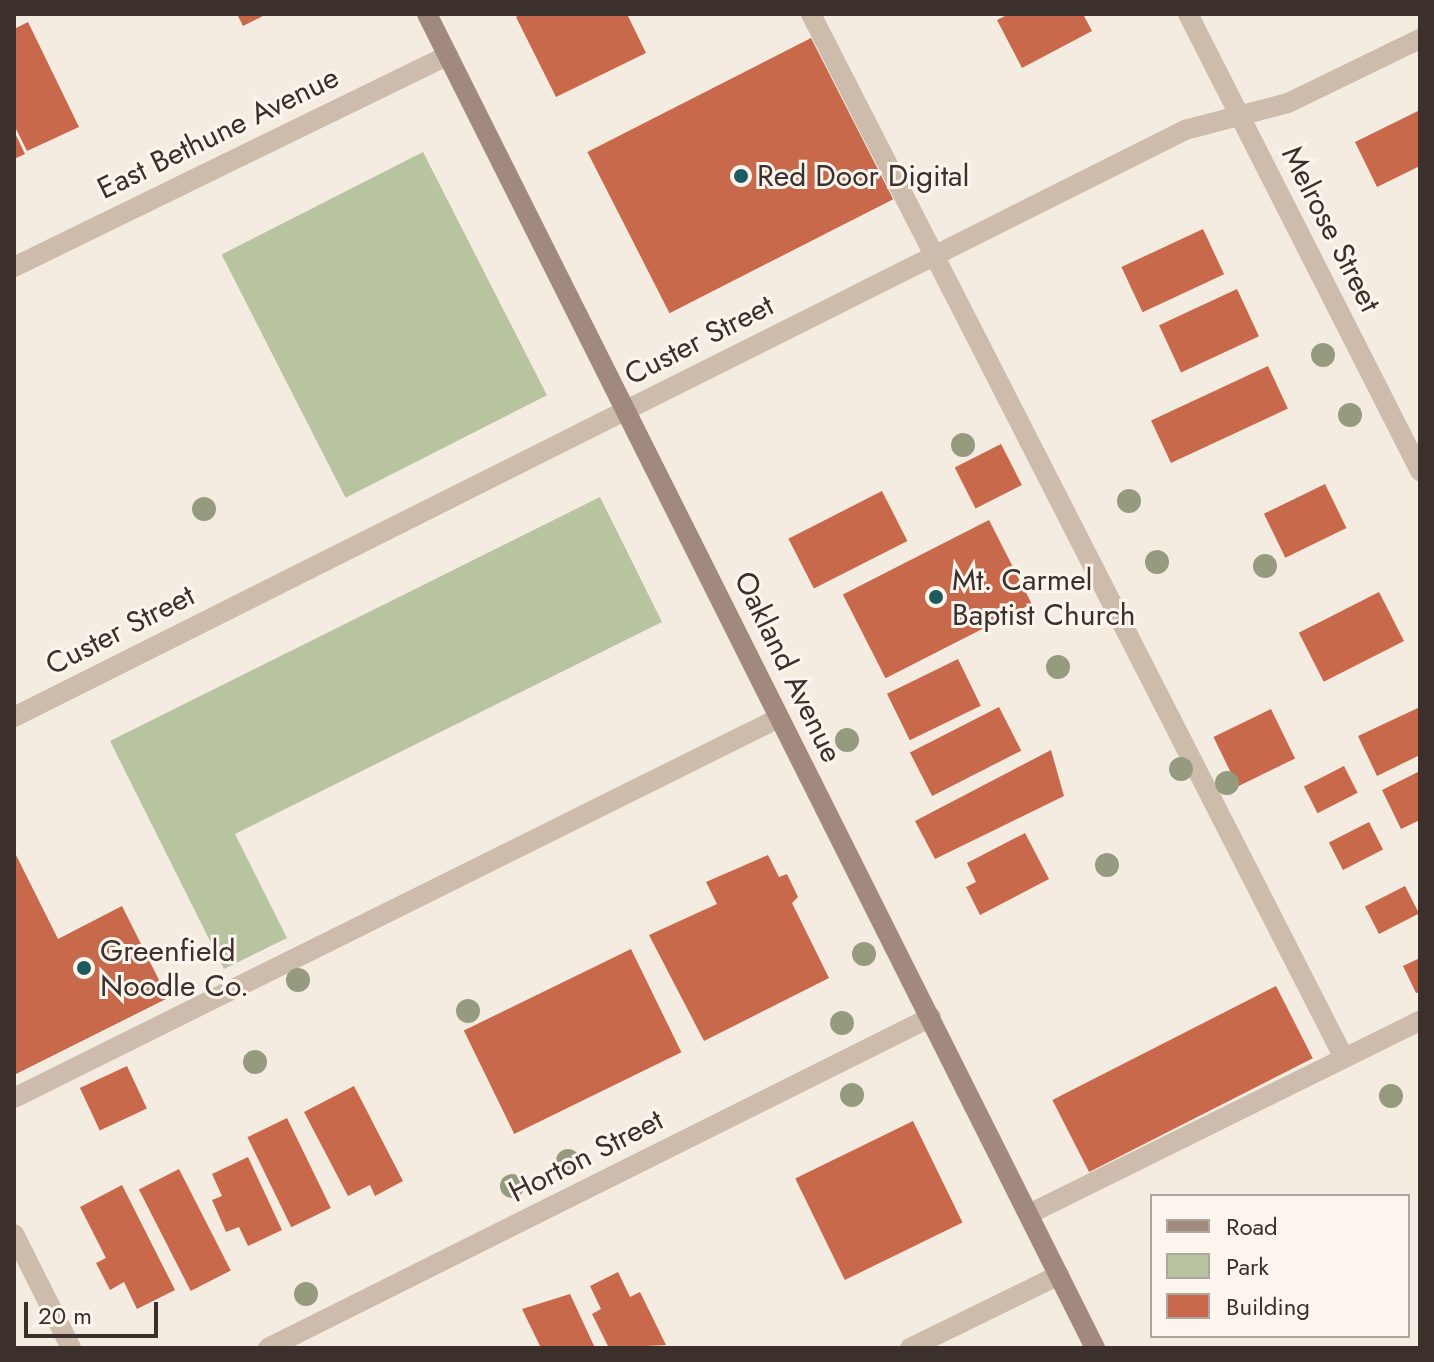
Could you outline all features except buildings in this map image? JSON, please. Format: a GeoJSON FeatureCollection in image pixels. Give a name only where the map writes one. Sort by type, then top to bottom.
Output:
{"type":"FeatureCollection","features":[{"type":"Feature","properties":{"kind":"street","name":"Oakland Avenue"},"geometry":{"type":"LineString","coordinates":[[427,14],[628,410],[1095,1348]]}},
{"type":"Feature","properties":{"kind":"street"},"geometry":{"type":"LineString","coordinates":[[811,14],[1344,1058]]}},
{"type":"Feature","properties":{"kind":"street","name":"Melrose Street"},"geometry":{"type":"LineString","coordinates":[[1188,14],[1420,471]]}},
{"type":"Feature","properties":{"kind":"street","name":"Custer Street"},"geometry":{"type":"LineString","coordinates":[[14,717],[1185,130],[1288,103],[1420,39]]}},
{"type":"Feature","properties":{"kind":"street","name":"East Bethune Avenue"},"geometry":{"type":"LineString","coordinates":[[14,267],[448,55]]}},
{"type":"Feature","properties":{"kind":"street"},"geometry":{"type":"LineString","coordinates":[[14,1098],[779,718]]}},
{"type":"Feature","properties":{"kind":"street","name":"Horton Street"},"geometry":{"type":"LineString","coordinates":[[268,1348],[931,1017]]}},
{"type":"Feature","properties":{"kind":"street"},"geometry":{"type":"LineString","coordinates":[[1029,1214],[1420,1021]]}},
{"type":"Feature","properties":{"kind":"street"},"geometry":{"type":"LineString","coordinates":[[14,1234],[71,1348]]}},
{"type":"Feature","properties":{"kind":"street"},"geometry":{"type":"LineString","coordinates":[[910,1348],[1059,1275]]}},
{"type":"Feature","properties":{"kind":"green space"},"geometry":{"type":"Polygon","coordinates":[[[423,152],[547,395],[346,498],[222,255],[423,152]]]}},
{"type":"Feature","properties":{"kind":"green space"},"geometry":{"type":"Polygon","coordinates":[[[600,497],[662,622],[235,834],[287,938],[224,969],[110,741],[600,497]]]}},
{"type":"Feature","properties":{"kind":"place","name":"Red Door Digital"},"geometry":{"type":"Point","coordinates":[741,176]}},
{"type":"Feature","properties":{"kind":"place","name":"Mt. Carmel Baptist Church"},"geometry":{"type":"Point","coordinates":[936,597]}},
{"type":"Feature","properties":{"kind":"place","name":"Greenfield Noodle Co."},"geometry":{"type":"Point","coordinates":[84,968]}}]}
